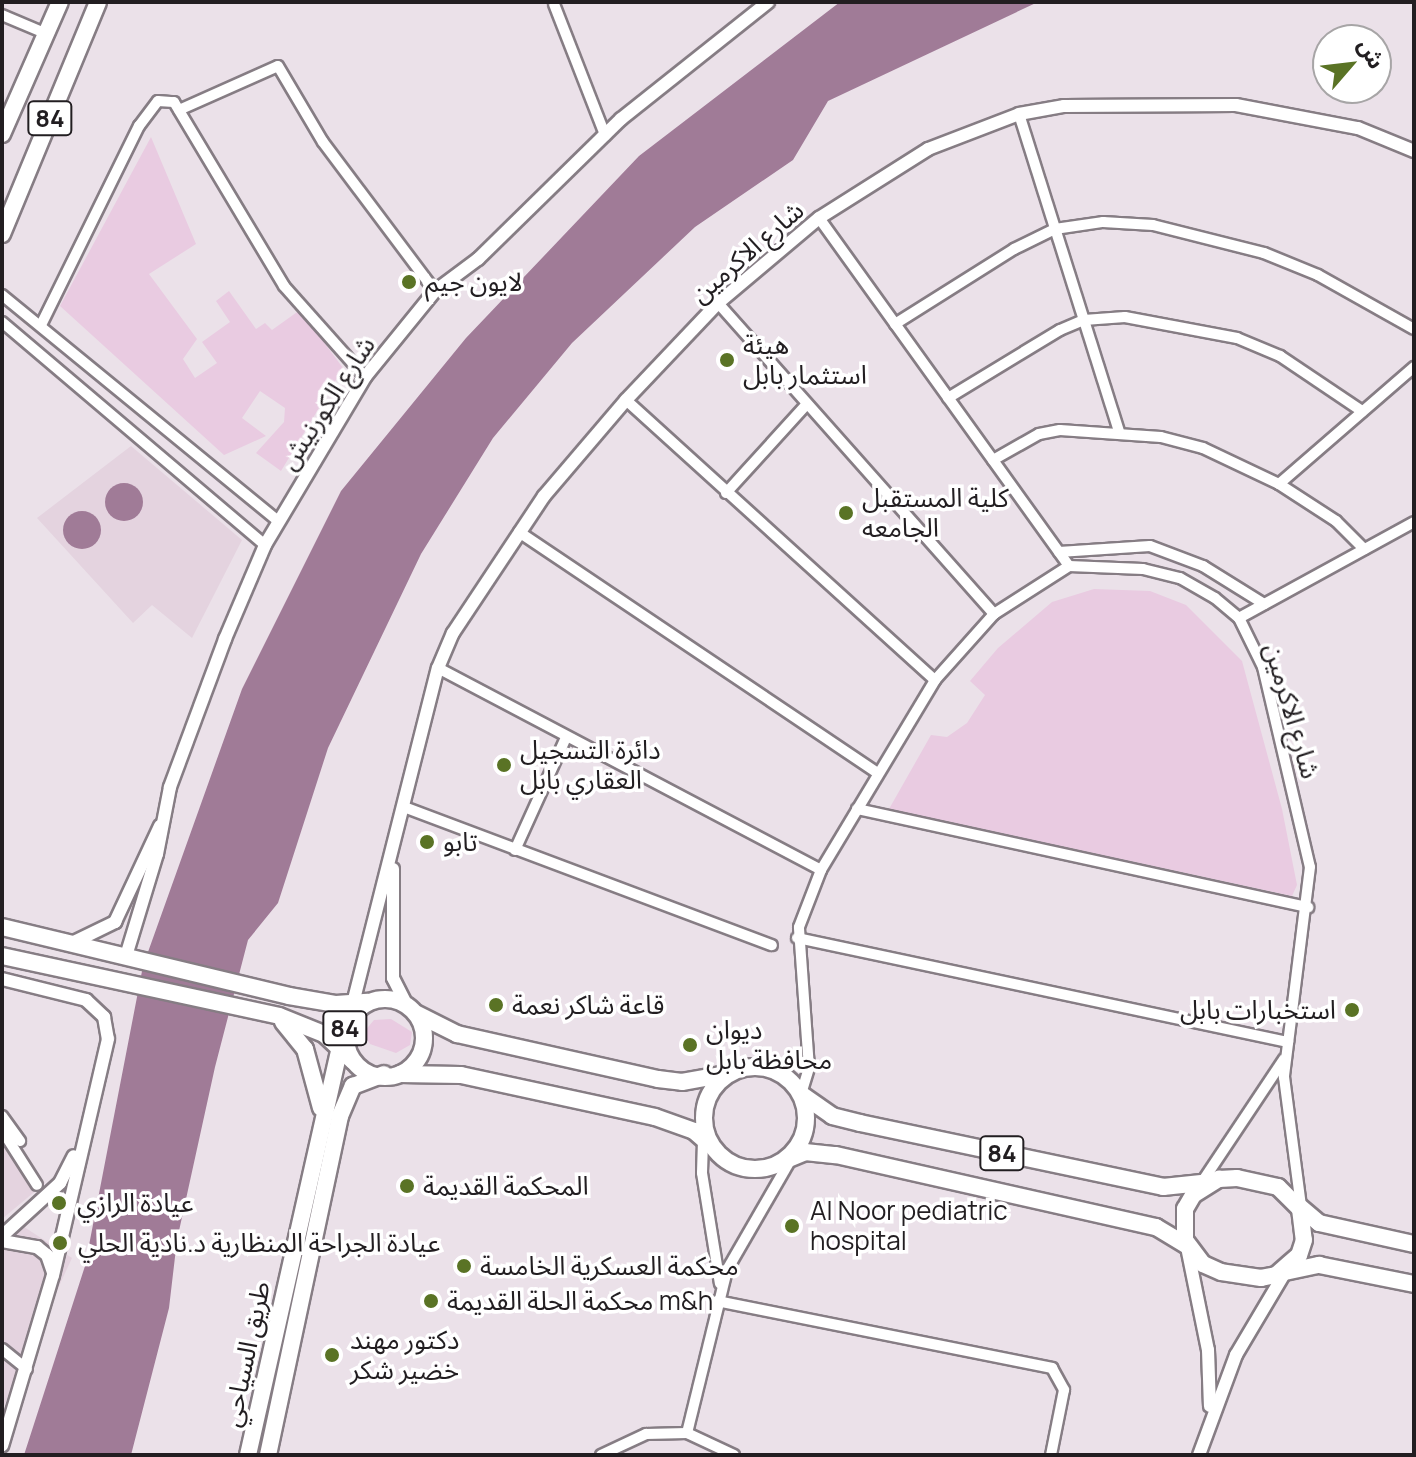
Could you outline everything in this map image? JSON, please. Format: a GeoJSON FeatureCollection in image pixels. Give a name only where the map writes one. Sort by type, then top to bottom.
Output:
{"type":"FeatureCollection","features":[{"type":"Feature","properties":{"kind":"main road","name":"84"},"geometry":{"type":"LineString","coordinates":[[3,131],[60,2]]}},
{"type":"Feature","properties":{"kind":"main road","name":"84"},"geometry":{"type":"LineString","coordinates":[[2,234],[98,2]]}},
{"type":"Feature","properties":{"kind":"main road","name":"84"},"geometry":{"type":"LineString","coordinates":[[2,927],[263,989],[351,1020]]}},
{"type":"Feature","properties":{"kind":"main road","name":"84"},"geometry":{"type":"LineString","coordinates":[[2,956],[261,1012],[315,1030],[351,1020],[413,1011],[457,1034],[658,1079],[682,1082],[756,1066],[774,1070],[832,1116],[1163,1187],[1201,1188],[1237,1178],[1278,1187],[1299,1210],[1319,1223],[1414,1244]]}},
{"type":"Feature","properties":{"kind":"main road"},"geometry":{"type":"LineString","coordinates":[[392,1074],[420,1059],[425,1048],[413,1011]]}},
{"type":"Feature","properties":{"kind":"main road"},"geometry":{"type":"LineString","coordinates":[[261,1012],[284,1022],[305,1049],[320,1096],[320,1127]]}},
{"type":"Feature","properties":{"kind":"main road","name":"84"},"geometry":{"type":"LineString","coordinates":[[351,1020],[353,1061],[392,1074],[461,1075],[655,1117],[706,1141],[726,1161],[746,1169],[767,1169],[790,1156],[816,1152],[1156,1227],[1187,1244],[1203,1264],[1221,1272],[1261,1278],[1284,1271],[1329,1266],[1414,1284]]}},
{"type":"Feature","properties":{"kind":"main road","name":"طريق السياحي"},"geometry":{"type":"LineString","coordinates":[[248,1455],[320,1127],[351,1020]]}},
{"type":"Feature","properties":{"kind":"main road","name":"طريق السياحي"},"geometry":{"type":"LineString","coordinates":[[269,1455],[340,1116],[353,1086],[392,1074]]}},
{"type":"Feature","properties":{"kind":"main road"},"geometry":{"type":"LineString","coordinates":[[706,1141],[704,1109],[711,1091],[729,1074]]}},
{"type":"Feature","properties":{"kind":"main road"},"geometry":{"type":"LineString","coordinates":[[790,1156],[807,1120],[801,1094]]}},
{"type":"Feature","properties":{"kind":"main road"},"geometry":{"type":"LineString","coordinates":[[1187,1244],[1185,1209],[1201,1188]]}},
{"type":"Feature","properties":{"kind":"main road"},"geometry":{"type":"LineString","coordinates":[[1284,1271],[1304,1240],[1299,1210]]}},
{"type":"Feature","properties":{"kind":"street","name":"شارع الكورنيش"},"geometry":{"type":"LineString","coordinates":[[162,823],[180,760],[265,545],[365,377],[435,291],[478,259],[605,135],[768,2]]}},
{"type":"Feature","properties":{"kind":"street"},"geometry":{"type":"LineString","coordinates":[[554,4],[605,135]]}},
{"type":"Feature","properties":{"kind":"street"},"geometry":{"type":"LineString","coordinates":[[2,15],[47,34]]}},
{"type":"Feature","properties":{"kind":"street"},"geometry":{"type":"LineString","coordinates":[[179,110],[278,66],[323,142],[435,291]]}},
{"type":"Feature","properties":{"kind":"street"},"geometry":{"type":"LineString","coordinates":[[41,325],[139,126],[158,101],[174,102],[284,286],[365,377]]}},
{"type":"Feature","properties":{"kind":"street","name":"شارع الاكرمين"},"geometry":{"type":"LineString","coordinates":[[351,1020],[438,668],[453,633],[519,532],[626,400],[718,303],[819,218],[928,149],[1019,114],[1114,103],[1236,105],[1358,128],[1414,151]]}},
{"type":"Feature","properties":{"kind":"street"},"geometry":{"type":"LineString","coordinates":[[1019,114],[1119,431]]}},
{"type":"Feature","properties":{"kind":"street"},"geometry":{"type":"LineString","coordinates":[[801,1094],[809,1068],[797,938],[821,870],[876,772],[935,680],[994,614],[1069,566],[819,218]]}},
{"type":"Feature","properties":{"kind":"street"},"geometry":{"type":"LineString","coordinates":[[895,324],[1014,249],[1055,229],[1116,223],[1211,237],[1318,275],[1414,329]]}},
{"type":"Feature","properties":{"kind":"street"},"geometry":{"type":"LineString","coordinates":[[2,295],[278,521]]}},
{"type":"Feature","properties":{"kind":"street"},"geometry":{"type":"LineString","coordinates":[[718,303],[994,614]]}},
{"type":"Feature","properties":{"kind":"street"},"geometry":{"type":"LineString","coordinates":[[948,398],[1084,320],[1154,320],[1237,338],[1280,356],[1362,411]]}},
{"type":"Feature","properties":{"kind":"street"},"geometry":{"type":"LineString","coordinates":[[2,322],[265,545]]}},
{"type":"Feature","properties":{"kind":"street"},"geometry":{"type":"LineString","coordinates":[[1279,484],[1414,367]]}},
{"type":"Feature","properties":{"kind":"street"},"geometry":{"type":"LineString","coordinates":[[626,400],[935,680]]}},
{"type":"Feature","properties":{"kind":"street"},"geometry":{"type":"LineString","coordinates":[[726,493],[806,405]]}},
{"type":"Feature","properties":{"kind":"street"},"geometry":{"type":"LineString","coordinates":[[993,460],[1039,434],[1119,431],[1203,448],[1279,484],[1336,521],[1364,549]]}},
{"type":"Feature","properties":{"kind":"street"},"geometry":{"type":"LineString","coordinates":[[1239,618],[1414,522]]}},
{"type":"Feature","properties":{"kind":"street"},"geometry":{"type":"LineString","coordinates":[[519,532],[876,772]]}},
{"type":"Feature","properties":{"kind":"street"},"geometry":{"type":"LineString","coordinates":[[1059,552],[1150,546],[1203,566],[1264,604]]}},
{"type":"Feature","properties":{"kind":"street","name":"شارع الاكرمين"},"geometry":{"type":"LineString","coordinates":[[1069,566],[1143,569],[1180,578],[1239,618],[1263,667],[1310,867],[1308,907],[1288,1048],[1284,1101],[1299,1210]]}},
{"type":"Feature","properties":{"kind":"street"},"geometry":{"type":"LineString","coordinates":[[438,668],[565,740],[821,870]]}},
{"type":"Feature","properties":{"kind":"street"},"geometry":{"type":"LineString","coordinates":[[515,850],[565,740]]}},
{"type":"Feature","properties":{"kind":"street"},"geometry":{"type":"LineString","coordinates":[[404,807],[772,945]]}},
{"type":"Feature","properties":{"kind":"street"},"geometry":{"type":"LineString","coordinates":[[857,809],[1308,907]]}},
{"type":"Feature","properties":{"kind":"street"},"geometry":{"type":"LineString","coordinates":[[73,942],[115,922],[148,843],[162,823]]}},
{"type":"Feature","properties":{"kind":"street"},"geometry":{"type":"LineString","coordinates":[[133,958],[162,823]]}},
{"type":"Feature","properties":{"kind":"street","name":"شارع الاكرمين"},"geometry":{"type":"LineString","coordinates":[[394,850],[393,978],[413,1011]]}},
{"type":"Feature","properties":{"kind":"street"},"geometry":{"type":"LineString","coordinates":[[797,938],[1288,1048]]}},
{"type":"Feature","properties":{"kind":"street"},"geometry":{"type":"LineString","coordinates":[[2,979],[86,1000],[104,1017],[108,1039],[53,1275],[2,1446]]}},
{"type":"Feature","properties":{"kind":"street","name":"شارع الاكرمين"},"geometry":{"type":"LineString","coordinates":[[1201,1188],[1288,1048]]}},
{"type":"Feature","properties":{"kind":"street"},"geometry":{"type":"LineString","coordinates":[[2,1116],[27,1154],[25,1161]]}},
{"type":"Feature","properties":{"kind":"street"},"geometry":{"type":"LineString","coordinates":[[2,1238],[60,1183],[88,1124]]}},
{"type":"Feature","properties":{"kind":"street"},"geometry":{"type":"LineString","coordinates":[[2,1130],[25,1161],[37,1185]]}},
{"type":"Feature","properties":{"kind":"street"},"geometry":{"type":"LineString","coordinates":[[706,1141],[719,1295]]}},
{"type":"Feature","properties":{"kind":"street"},"geometry":{"type":"LineString","coordinates":[[687,1433],[719,1295],[790,1156]]}},
{"type":"Feature","properties":{"kind":"street"},"geometry":{"type":"LineString","coordinates":[[2,1238],[37,1247],[51,1262],[53,1275]]}},
{"type":"Feature","properties":{"kind":"street"},"geometry":{"type":"LineString","coordinates":[[1187,1244],[1208,1350],[1210,1418]]}},
{"type":"Feature","properties":{"kind":"street"},"geometry":{"type":"LineString","coordinates":[[1199,1455],[1210,1418],[1236,1355],[1284,1271]]}},
{"type":"Feature","properties":{"kind":"street"},"geometry":{"type":"LineString","coordinates":[[719,1295],[1052,1368],[1064,1390],[1051,1455]]}},
{"type":"Feature","properties":{"kind":"street"},"geometry":{"type":"LineString","coordinates":[[2,1349],[27,1369]]}},
{"type":"Feature","properties":{"kind":"street"},"geometry":{"type":"LineString","coordinates":[[601,1455],[646,1434],[687,1433],[734,1455]]}},
{"type":"Feature","properties":{"kind":"shaded area"},"geometry":{"type":"Polygon","coordinates":[[[840,2],[1038,2],[828,101],[793,160],[695,227],[572,343],[493,438],[421,554],[328,748],[278,903],[248,940],[215,1067],[177,1240],[169,1308],[131,1455],[24,1455],[85,1266],[143,966],[242,689],[341,491],[466,338],[639,156],[840,2]]]}},
{"type":"Feature","properties":{"kind":"shaded area"},"geometry":{"type":"Polygon","coordinates":[[[151,137],[196,244],[149,274],[197,339],[183,359],[195,378],[217,363],[202,342],[230,322],[216,301],[229,291],[256,329],[265,323],[272,330],[300,310],[343,368],[281,471],[256,453],[284,422],[285,408],[260,391],[242,418],[266,436],[224,455],[60,306],[151,137]]]}},
{"type":"Feature","properties":{"kind":"shaded area"},"geometry":{"type":"Polygon","coordinates":[[[131,446],[242,540],[192,638],[152,605],[133,623],[37,518],[131,446]]]}},
{"type":"Feature","properties":{"kind":"shaded area"},"geometry":{"type":"Polygon","coordinates":[[[124,483],[137,489],[143,502],[137,515],[124,521],[111,515],[105,502],[111,489],[124,483]]]}},
{"type":"Feature","properties":{"kind":"shaded area"},"geometry":{"type":"Polygon","coordinates":[[[82,511],[95,517],[101,530],[95,543],[82,549],[69,543],[63,530],[69,517],[82,511]]]}},
{"type":"Feature","properties":{"kind":"shaded area"},"geometry":{"type":"Polygon","coordinates":[[[1094,589],[1150,591],[1186,605],[1242,661],[1282,809],[1297,885],[1292,896],[889,809],[931,735],[947,737],[967,723],[985,695],[970,681],[998,648],[1052,602],[1094,589]]]}},
{"type":"Feature","properties":{"kind":"shaded area"},"geometry":{"type":"Polygon","coordinates":[[[391,1019],[412,1032],[410,1045],[396,1053],[370,1044],[363,1033],[374,1020],[391,1019]]]}},
{"type":"Feature","properties":{"kind":"shaded area"},"geometry":{"type":"Polygon","coordinates":[[[6,1128],[45,1183],[2,1219],[2,1132],[6,1128]]]}},
{"type":"Feature","properties":{"kind":"shaded area"},"geometry":{"type":"Polygon","coordinates":[[[21,1225],[72,1258],[2,1410],[2,1243],[21,1225]]]}},
{"type":"Feature","properties":{"kind":"place","name":"لايون جيم"},"geometry":{"type":"Point","coordinates":[409,282]}},
{"type":"Feature","properties":{"kind":"place","name":"هيئة استثمار بابل"},"geometry":{"type":"Point","coordinates":[727,360]}},
{"type":"Feature","properties":{"kind":"place","name":"كلية المستقبل الجامعه"},"geometry":{"type":"Point","coordinates":[846,513]}},
{"type":"Feature","properties":{"kind":"place","name":"دائرة التسجيل العقاري بابل"},"geometry":{"type":"Point","coordinates":[504,765]}},
{"type":"Feature","properties":{"kind":"place","name":"تابو"},"geometry":{"type":"Point","coordinates":[427,842]}},
{"type":"Feature","properties":{"kind":"place","name":"قاعة شاكر نعمة"},"geometry":{"type":"Point","coordinates":[496,1005]}},
{"type":"Feature","properties":{"kind":"place","name":"استخبارات بابل"},"geometry":{"type":"Point","coordinates":[1352,1010]}},
{"type":"Feature","properties":{"kind":"place","name":"ديوان محافظة بابل"},"geometry":{"type":"Point","coordinates":[690,1045]}},
{"type":"Feature","properties":{"kind":"place","name":"المحكمة القديمة"},"geometry":{"type":"Point","coordinates":[407,1186]}},
{"type":"Feature","properties":{"kind":"place","name":"عيادة الرازي"},"geometry":{"type":"Point","coordinates":[59,1203]}},
{"type":"Feature","properties":{"kind":"place","name":"Al Noor pediatric hospital"},"geometry":{"type":"Point","coordinates":[792,1226]}},
{"type":"Feature","properties":{"kind":"place","name":"عيادة الجراحة المنظارية د.نادية الحلي"},"geometry":{"type":"Point","coordinates":[60,1243]}},
{"type":"Feature","properties":{"kind":"place","name":"محكمة العسكرية الخامسة"},"geometry":{"type":"Point","coordinates":[464,1266]}},
{"type":"Feature","properties":{"kind":"place","name":"محكمة الحلة القديمة m&h"},"geometry":{"type":"Point","coordinates":[431,1301]}},
{"type":"Feature","properties":{"kind":"place","name":"دكتور مهند خضير شكر"},"geometry":{"type":"Point","coordinates":[332,1355]}}]}
